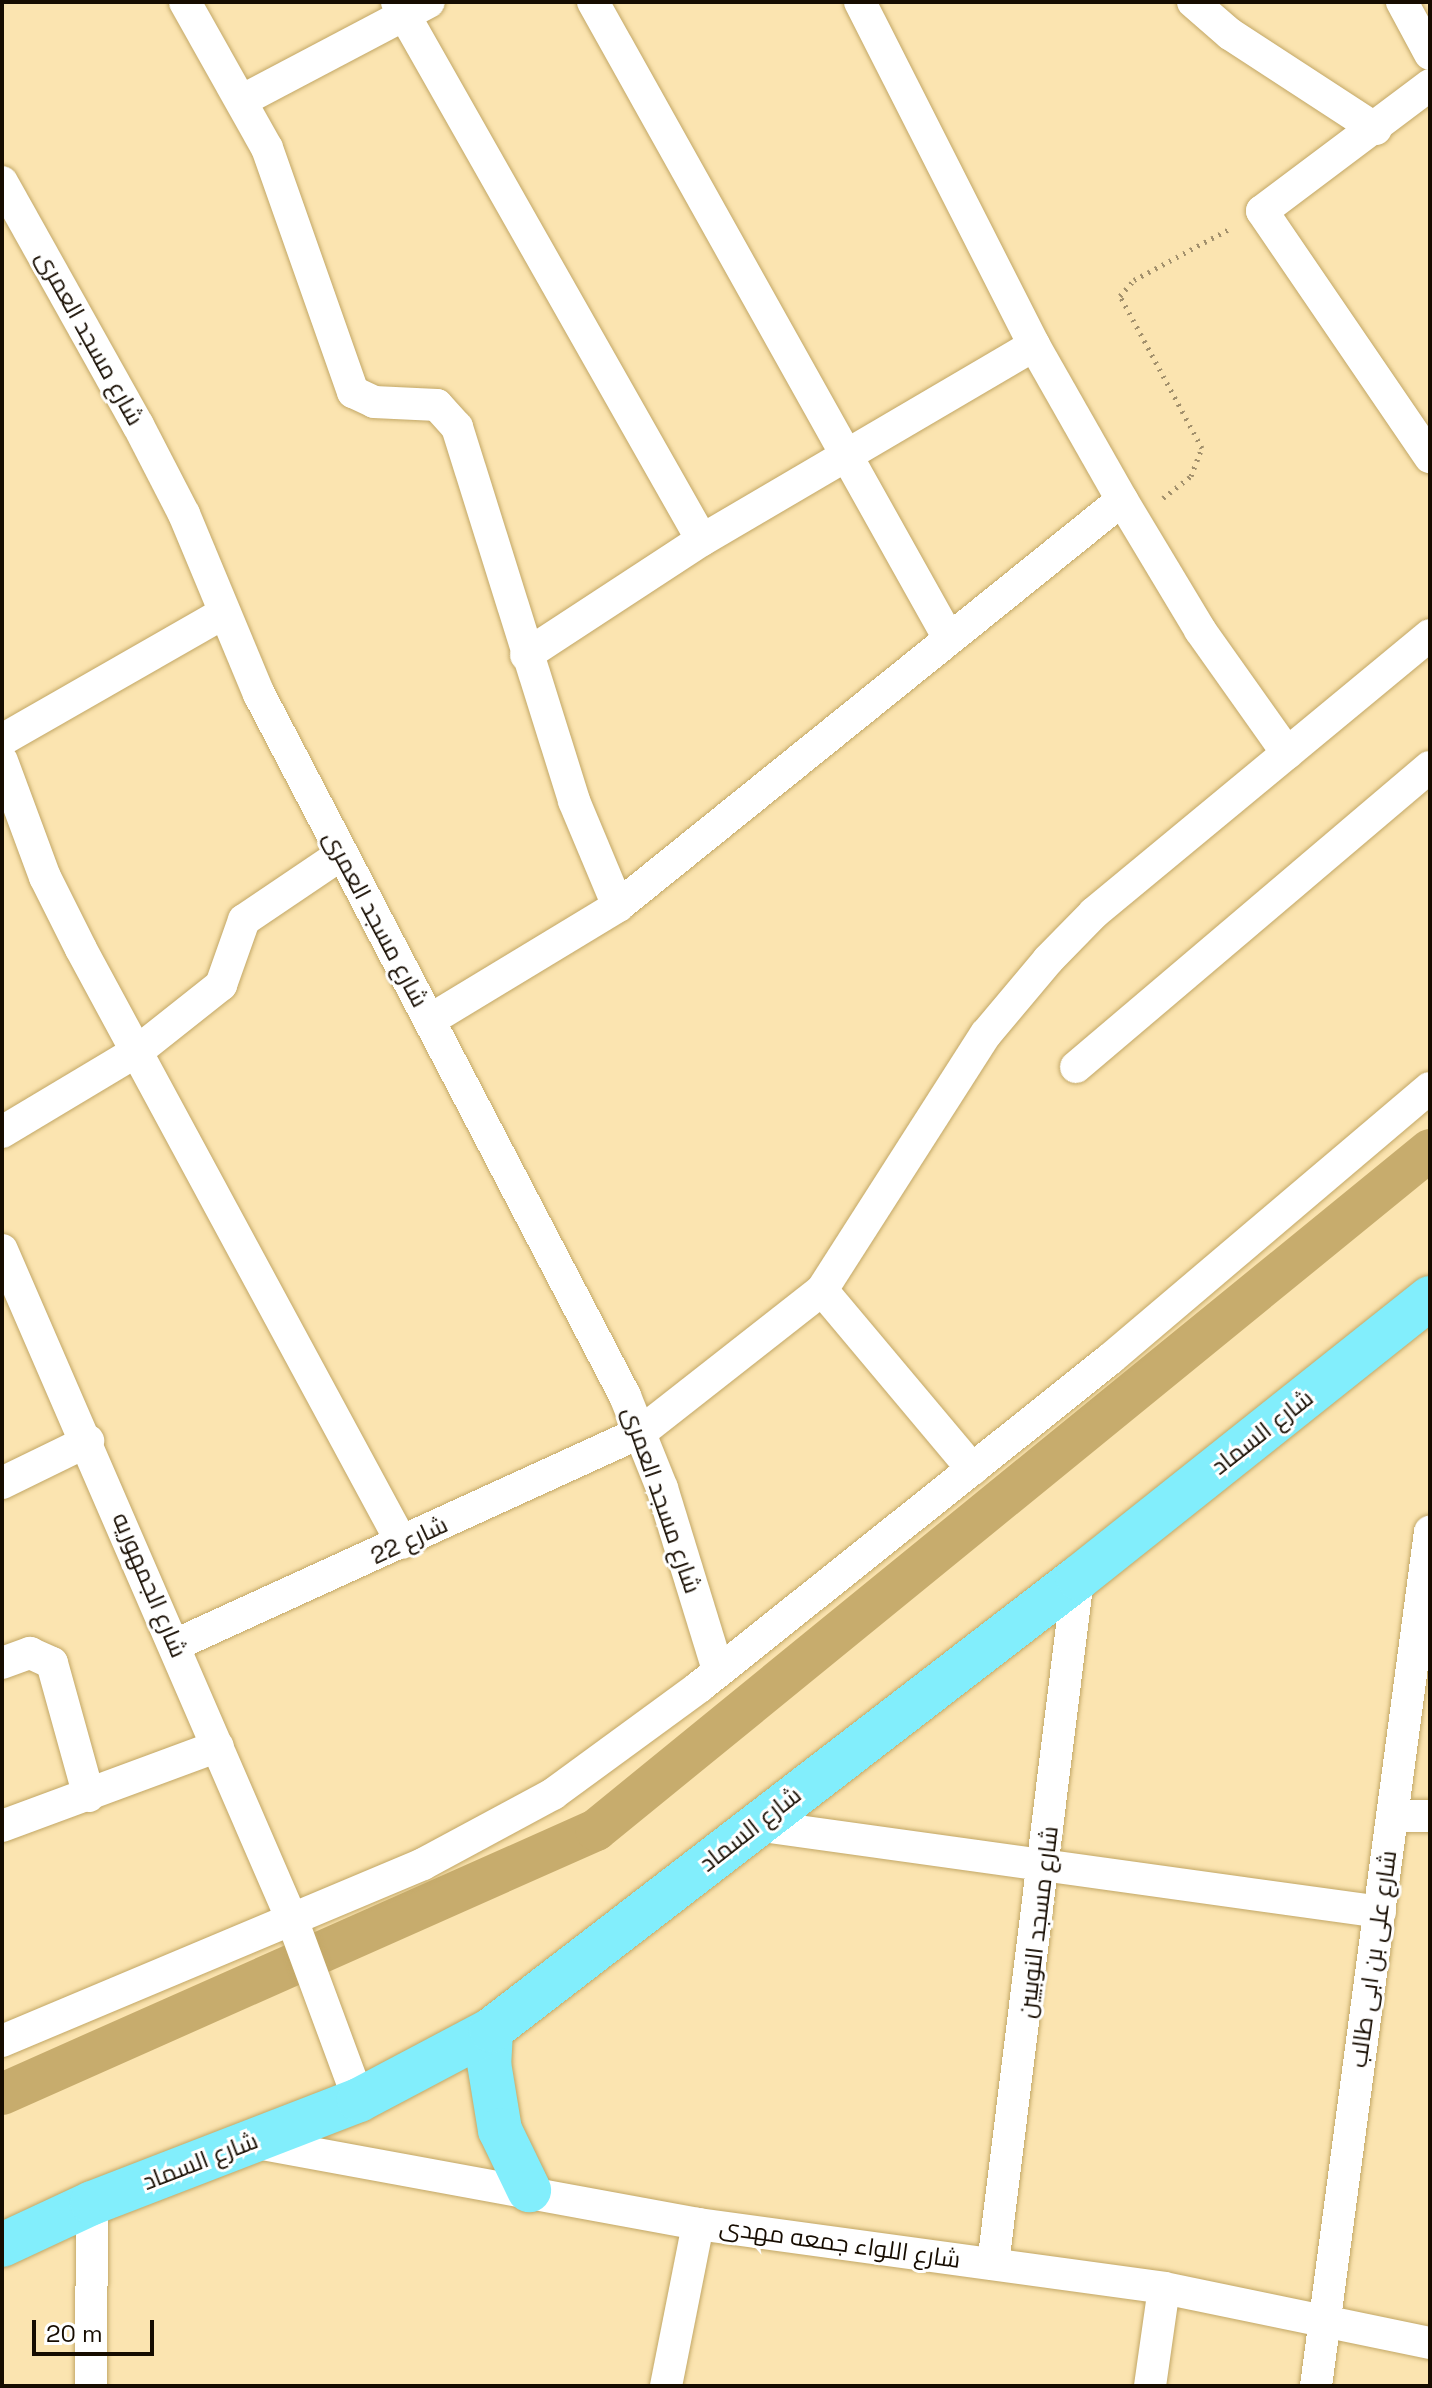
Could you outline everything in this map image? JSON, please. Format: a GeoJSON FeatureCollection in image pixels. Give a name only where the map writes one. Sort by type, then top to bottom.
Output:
{"type":"FeatureCollection","features":[{"type":"Feature","properties":{"kind":"highway","name":"شارع السماد"},"geometry":{"type":"LineString","coordinates":[[2,2245],[92,2203],[359,2100],[491,2030],[1078,1578],[1430,1298]]}},
{"type":"Feature","properties":{"kind":"highway"},"geometry":{"type":"LineString","coordinates":[[491,2030],[489,2063],[500,2130],[529,2190]]}},
{"type":"Feature","properties":{"kind":"street"},"geometry":{"type":"LineString","coordinates":[[185,2],[243,100],[267,148],[353,392],[374,402],[437,405],[457,427],[574,801],[618,906]]}},
{"type":"Feature","properties":{"kind":"street"},"geometry":{"type":"LineString","coordinates":[[593,2],[948,637]]}},
{"type":"Feature","properties":{"kind":"street"},"geometry":{"type":"LineString","coordinates":[[860,2],[1034,345],[1128,511],[1208,642],[1287,753]]}},
{"type":"Feature","properties":{"kind":"street"},"geometry":{"type":"LineString","coordinates":[[1193,2],[1230,34],[1376,129]]}},
{"type":"Feature","properties":{"kind":"street"},"geometry":{"type":"LineString","coordinates":[[1402,2],[1430,54]]}},
{"type":"Feature","properties":{"kind":"street"},"geometry":{"type":"LineString","coordinates":[[243,100],[410,7],[702,540]]}},
{"type":"Feature","properties":{"kind":"street"},"geometry":{"type":"LineString","coordinates":[[1430,85],[1376,129],[1262,211],[1430,457]]}},
{"type":"Feature","properties":{"kind":"street","name":"شارع مسجد العمرى"},"geometry":{"type":"LineString","coordinates":[[2,182],[138,425],[184,514],[259,694],[641,1432],[718,1670]]}},
{"type":"Feature","properties":{"kind":"street"},"geometry":{"type":"LineString","coordinates":[[526,655],[702,540],[1034,345]]}},
{"type":"Feature","properties":{"kind":"street"},"geometry":{"type":"LineString","coordinates":[[430,1020],[618,906],[948,637],[1128,511]]}},
{"type":"Feature","properties":{"kind":"street"},"geometry":{"type":"LineString","coordinates":[[2,740],[224,613]]}},
{"type":"Feature","properties":{"kind":"street","name":"شارع 22"},"geometry":{"type":"LineString","coordinates":[[175,1645],[641,1432],[822,1290],[986,1034],[1048,960],[1094,913],[1430,635]]}},
{"type":"Feature","properties":{"kind":"street"},"geometry":{"type":"LineString","coordinates":[[2,761],[45,877],[402,1543]]}},
{"type":"Feature","properties":{"kind":"street"},"geometry":{"type":"LineString","coordinates":[[1076,1067],[1430,767]]}},
{"type":"Feature","properties":{"kind":"street"},"geometry":{"type":"LineString","coordinates":[[2,1132],[139,1050],[221,985],[244,920],[342,854]]}},
{"type":"Feature","properties":{"kind":"street"},"geometry":{"type":"LineString","coordinates":[[2,2041],[293,1922],[477,1839],[528,1809],[718,1670],[972,1469],[1430,1088]]}},
{"type":"Feature","properties":{"kind":"street","name":"شارع الجمهوريه"},"geometry":{"type":"LineString","coordinates":[[2,1250],[88,1441],[293,1922],[359,2100]]}},
{"type":"Feature","properties":{"kind":"street"},"geometry":{"type":"LineString","coordinates":[[822,1290],[972,1469]]}},
{"type":"Feature","properties":{"kind":"street"},"geometry":{"type":"LineString","coordinates":[[2,1483],[88,1441]]}},
{"type":"Feature","properties":{"kind":"street","name":"شارع على بن ابى طالب"},"geometry":{"type":"LineString","coordinates":[[1316,2386],[1430,1532]]}},
{"type":"Feature","properties":{"kind":"street","name":"شارع مسجد النوبيين"},"geometry":{"type":"LineString","coordinates":[[993,2264],[1046,1864],[1078,1578]]}},
{"type":"Feature","properties":{"kind":"street"},"geometry":{"type":"LineString","coordinates":[[2,1663],[30,1653],[52,1663],[89,1796]]}},
{"type":"Feature","properties":{"kind":"street"},"geometry":{"type":"LineString","coordinates":[[2,1826],[218,1746]]}},
{"type":"Feature","properties":{"kind":"street"},"geometry":{"type":"LineString","coordinates":[[1393,1816],[1430,1816]]}},
{"type":"Feature","properties":{"kind":"street"},"geometry":{"type":"LineString","coordinates":[[755,1825],[1380,1912]]}},
{"type":"Feature","properties":{"kind":"street","name":"شارع اللواء جمعه مهدى"},"geometry":{"type":"LineString","coordinates":[[250,2142],[529,2190],[698,2224],[1164,2288],[1430,2343]]}},
{"type":"Feature","properties":{"kind":"street"},"geometry":{"type":"LineString","coordinates":[[91,2386],[92,2203]]}},
{"type":"Feature","properties":{"kind":"street"},"geometry":{"type":"LineString","coordinates":[[666,2386],[698,2224]]}},
{"type":"Feature","properties":{"kind":"street"},"geometry":{"type":"LineString","coordinates":[[1150,2386],[1164,2288]]}},
{"type":"Feature","properties":{"kind":"path"},"geometry":{"type":"LineString","coordinates":[[1128,511],[1191,476],[1202,448],[1123,306],[1122,288],[1262,211]]}},
{"type":"Feature","properties":{"kind":"waterway"},"geometry":{"type":"LineString","coordinates":[[2,2094],[596,1830],[1430,1150]]}}]}
